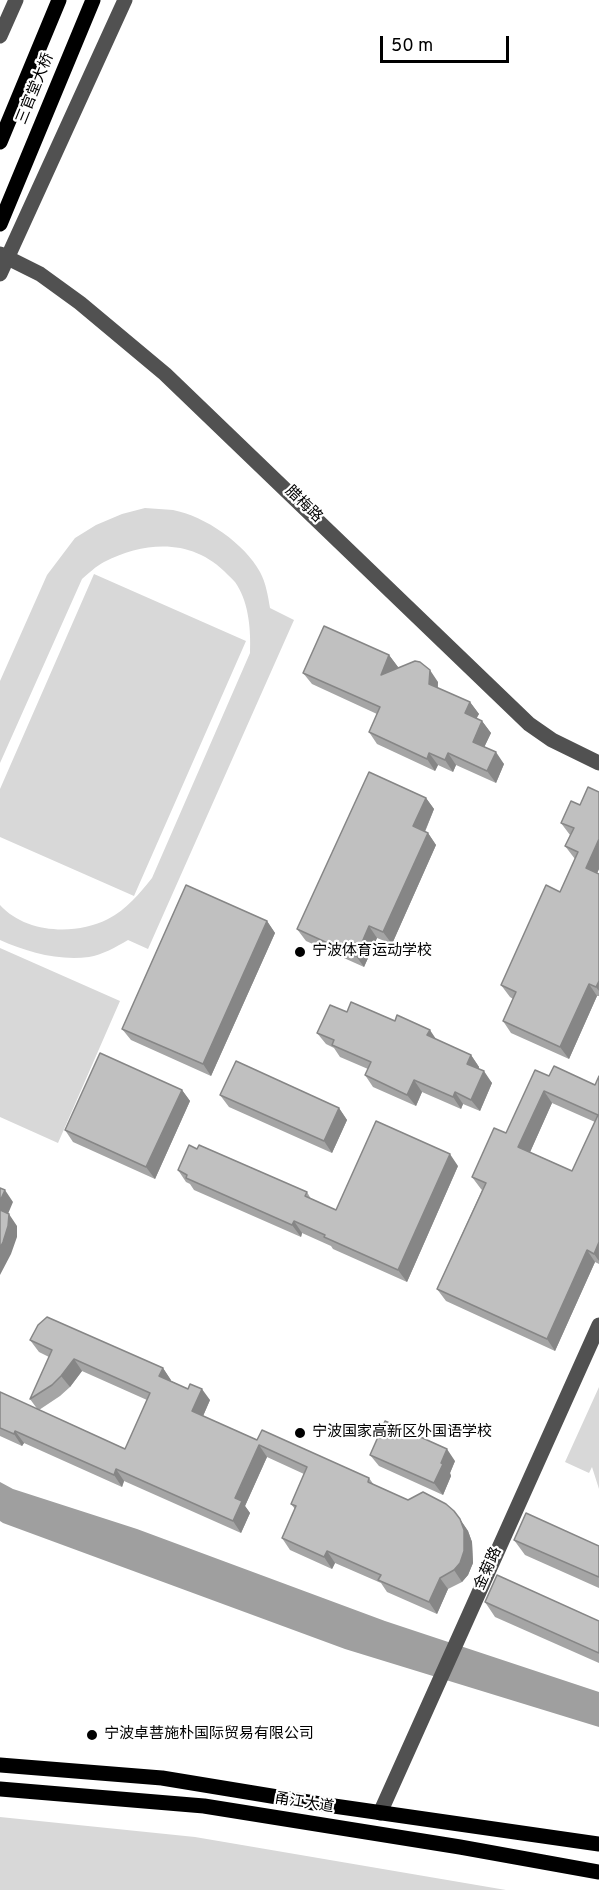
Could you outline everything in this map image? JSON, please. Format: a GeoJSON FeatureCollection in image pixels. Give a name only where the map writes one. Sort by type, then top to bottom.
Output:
{"type":"FeatureCollection","features":[{"type":"Feature","properties":{"kind":"main road","name":"三官堂大桥"},"geometry":{"type":"LineString","coordinates":[[0,142],[59,0]]}},
{"type":"Feature","properties":{"kind":"main road","name":"三官堂大桥"},"geometry":{"type":"LineString","coordinates":[[0,224],[93,0]]}},
{"type":"Feature","properties":{"kind":"main road","name":"甬江大道"},"geometry":{"type":"LineString","coordinates":[[0,1765],[162,1778],[380,1813],[599,1844]]}},
{"type":"Feature","properties":{"kind":"main road","name":"甬江大道"},"geometry":{"type":"LineString","coordinates":[[0,1789],[204,1806],[599,1872]]}},
{"type":"Feature","properties":{"kind":"street"},"geometry":{"type":"LineString","coordinates":[[0,36],[16,0]]}},
{"type":"Feature","properties":{"kind":"street"},"geometry":{"type":"LineString","coordinates":[[0,274],[4,256],[125,0]]}},
{"type":"Feature","properties":{"kind":"street","name":"腊梅路"},"geometry":{"type":"LineString","coordinates":[[4,256],[40,274],[64,291],[165,374],[529,724],[552,740],[599,763]]}},
{"type":"Feature","properties":{"kind":"street","name":"金菊路"},"geometry":{"type":"LineString","coordinates":[[380,1813],[599,1325]]}},
{"type":"Feature","properties":{"kind":"shaded area"},"geometry":{"type":"Polygon","coordinates":[[[145,508],[185,513],[223,533],[245,551],[260,572],[270,608],[294,620],[148,949],[128,940],[104,953],[89,957],[66,958],[43,954],[0,940],[0,905],[10,914],[36,926],[66,929],[81,928],[108,919],[132,901],[152,878],[250,653],[248,618],[241,592],[234,581],[200,554],[184,549],[152,547],[120,555],[104,562],[82,579],[0,763],[0,681],[47,575],[75,538],[96,525],[122,514],[145,508]]]}},
{"type":"Feature","properties":{"kind":"shaded area"},"geometry":{"type":"Polygon","coordinates":[[[94,574],[246,641],[134,896],[0,837],[0,789],[94,574]]]}},
{"type":"Feature","properties":{"kind":"shaded area"},"geometry":{"type":"Polygon","coordinates":[[[0,948],[120,1001],[58,1143],[0,1117],[0,948]]]}},
{"type":"Feature","properties":{"kind":"shaded area"},"geometry":{"type":"Polygon","coordinates":[[[599,1387],[599,1489],[592,1467],[589,1473],[565,1462],[599,1387]]]}},
{"type":"Feature","properties":{"kind":"shaded area"},"geometry":{"type":"Polygon","coordinates":[[[0,1482],[13,1489],[137,1529],[385,1621],[599,1692],[599,1727],[345,1649],[3,1523],[0,1521],[0,1482]]]}},
{"type":"Feature","properties":{"kind":"shaded area"},"geometry":{"type":"Polygon","coordinates":[[[0,1817],[195,1837],[506,1890],[0,1890],[0,1817]]]}},
{"type":"Feature","properties":{"kind":"building"},"geometry":{"type":"Polygon","coordinates":[[[324,626],[389,655],[381,675],[415,661],[420,662],[430,670],[429,684],[470,702],[465,713],[482,721],[473,742],[496,752],[487,771],[448,753],[445,760],[429,753],[427,759],[369,732],[380,707],[303,673],[324,626]]]}},
{"type":"Feature","properties":{"kind":"building"},"geometry":{"type":"Polygon","coordinates":[[[369,772],[426,798],[413,826],[428,833],[383,932],[369,926],[356,956],[297,929],[369,772]]]}},
{"type":"Feature","properties":{"kind":"building"},"geometry":{"type":"Polygon","coordinates":[[[588,787],[599,792],[599,839],[586,868],[599,874],[599,981],[596,987],[589,984],[560,1047],[503,1021],[516,992],[501,985],[546,885],[560,892],[578,852],[565,846],[574,828],[561,823],[571,801],[580,805],[588,787]]]}},
{"type":"Feature","properties":{"kind":"building"},"geometry":{"type":"Polygon","coordinates":[[[186,885],[267,921],[203,1064],[122,1029],[186,885]]]}},
{"type":"Feature","properties":{"kind":"building"},"geometry":{"type":"Polygon","coordinates":[[[351,1002],[395,1021],[397,1015],[430,1030],[427,1035],[471,1055],[467,1064],[484,1071],[471,1100],[455,1092],[453,1097],[414,1080],[407,1095],[365,1075],[371,1062],[332,1045],[334,1040],[317,1033],[330,1005],[347,1012],[351,1002]]]}},
{"type":"Feature","properties":{"kind":"building"},"geometry":{"type":"Polygon","coordinates":[[[100,1053],[182,1090],[146,1167],[65,1130],[100,1053]]]}},
{"type":"Feature","properties":{"kind":"building"},"geometry":{"type":"Polygon","coordinates":[[[236,1061],[339,1108],[324,1141],[220,1095],[236,1061]]]}},
{"type":"Feature","properties":{"kind":"building"},"geometry":{"type":"Polygon","coordinates":[[[554,1066],[595,1085],[599,1076],[599,1242],[594,1254],[587,1250],[547,1339],[437,1289],[486,1183],[472,1177],[494,1128],[506,1133],[535,1070],[549,1076],[554,1066]],[[544,1091],[518,1147],[572,1171],[598,1115],[544,1091]]]}},
{"type":"Feature","properties":{"kind":"building"},"geometry":{"type":"Polygon","coordinates":[[[376,1121],[450,1154],[398,1270],[294,1221],[292,1225],[186,1178],[187,1175],[178,1170],[189,1145],[197,1149],[199,1145],[307,1192],[305,1196],[336,1210],[376,1121]]]}},
{"type":"Feature","properties":{"kind":"building"},"geometry":{"type":"Polygon","coordinates":[[[0,1188],[5,1190],[0,1201],[0,1188]]]}},
{"type":"Feature","properties":{"kind":"building"},"geometry":{"type":"Polygon","coordinates":[[[0,1210],[9,1214],[8,1226],[0,1248],[0,1210]]]}},
{"type":"Feature","properties":{"kind":"building"},"geometry":{"type":"Polygon","coordinates":[[[47,1317],[163,1368],[159,1376],[188,1389],[190,1384],[202,1389],[192,1411],[257,1440],[262,1430],[369,1478],[368,1482],[408,1500],[423,1492],[446,1504],[460,1519],[464,1530],[464,1551],[460,1563],[454,1570],[440,1578],[429,1602],[378,1580],[381,1575],[327,1551],[324,1557],[282,1538],[296,1506],[291,1504],[307,1467],[259,1445],[235,1498],[242,1501],[233,1521],[116,1469],[114,1475],[15,1431],[14,1434],[0,1428],[0,1392],[125,1449],[150,1393],[74,1359],[52,1385],[30,1399],[52,1350],[30,1340],[38,1325],[47,1317]]]}},
{"type":"Feature","properties":{"kind":"building"},"geometry":{"type":"Polygon","coordinates":[[[385,1421],[447,1449],[434,1483],[370,1455],[385,1421]]]}},
{"type":"Feature","properties":{"kind":"building"},"geometry":{"type":"Polygon","coordinates":[[[526,1513],[599,1546],[599,1577],[514,1540],[526,1513]]]}},
{"type":"Feature","properties":{"kind":"building"},"geometry":{"type":"Polygon","coordinates":[[[497,1575],[599,1621],[599,1653],[485,1602],[497,1575]]]}},
{"type":"Feature","properties":{"kind":"place","name":"宁波体育运动学校"},"geometry":{"type":"Point","coordinates":[300,952]}},
{"type":"Feature","properties":{"kind":"place","name":"宁波国家高新区外国语学校"},"geometry":{"type":"Point","coordinates":[300,1433]}},
{"type":"Feature","properties":{"kind":"place","name":"宁波卓菩施朴国际贸易有限公司"},"geometry":{"type":"Point","coordinates":[92,1735]}}]}
